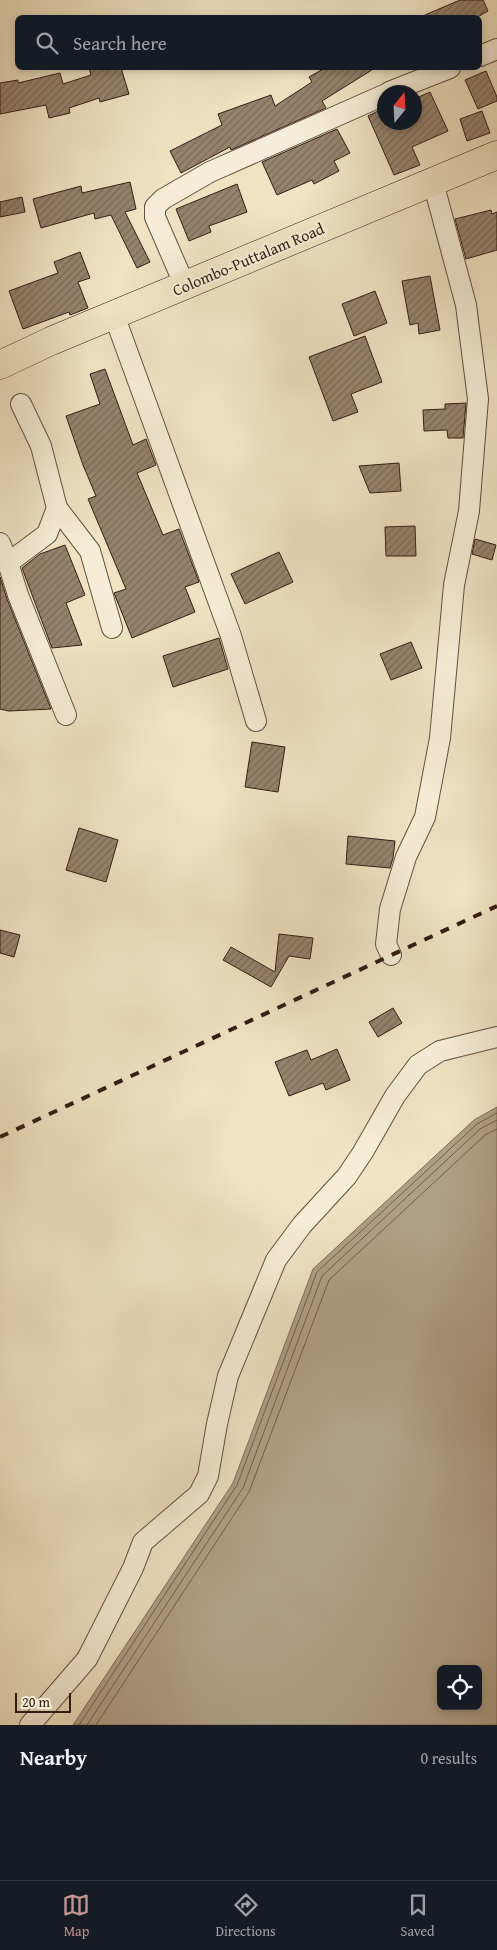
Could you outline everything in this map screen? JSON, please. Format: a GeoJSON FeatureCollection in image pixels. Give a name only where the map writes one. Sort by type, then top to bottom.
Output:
{"type":"FeatureCollection","features":[{"type":"Feature","properties":{"kind":"highway","name":"Colombo-Puttalam Road"},"geometry":{"type":"LineString","coordinates":[[0,365],[114,315],[497,155]]}},
{"type":"Feature","properties":{"kind":"street"},"geometry":{"type":"LineString","coordinates":[[482,55],[497,48]]}},
{"type":"Feature","properties":{"kind":"street"},"geometry":{"type":"LineString","coordinates":[[407,85],[445,70]]}},
{"type":"Feature","properties":{"kind":"street"},"geometry":{"type":"LineString","coordinates":[[185,286],[154,217],[155,207],[163,199],[210,172],[377,98]]}},
{"type":"Feature","properties":{"kind":"street"},"geometry":{"type":"LineString","coordinates":[[391,955],[386,944],[390,909],[406,857],[425,817],[440,738],[454,585],[469,511],[478,399],[466,305],[433,182]]}},
{"type":"Feature","properties":{"kind":"street"},"geometry":{"type":"LineString","coordinates":[[114,315],[231,636],[256,721]]}},
{"type":"Feature","properties":{"kind":"street"},"geometry":{"type":"LineString","coordinates":[[21,404],[41,446],[57,508],[90,551],[112,628]]}},
{"type":"Feature","properties":{"kind":"street"},"geometry":{"type":"LineString","coordinates":[[8,563],[47,534],[57,508]]}},
{"type":"Feature","properties":{"kind":"street"},"geometry":{"type":"LineString","coordinates":[[0,543],[18,595],[66,715]]}},
{"type":"Feature","properties":{"kind":"street"},"geometry":{"type":"LineString","coordinates":[[30,1725],[87,1659],[133,1568],[143,1542],[199,1494],[208,1476],[216,1424],[228,1376],[276,1260],[302,1225],[347,1176],[395,1096],[418,1065],[440,1052],[497,1037]]}},
{"type":"Feature","properties":{"kind":"water"},"geometry":{"type":"Polygon","coordinates":[[[497,1107],[497,1725],[73,1725],[233,1483],[313,1269],[474,1120],[497,1107]]]}},
{"type":"Feature","properties":{"kind":"building"},"geometry":{"type":"Polygon","coordinates":[[[460,0],[483,0],[488,11],[481,15],[425,15],[460,0]]]}},
{"type":"Feature","properties":{"kind":"building"},"geometry":{"type":"Polygon","coordinates":[[[90,70],[122,70],[129,94],[100,102],[99,98],[69,108],[70,113],[49,118],[46,105],[0,114],[0,83],[18,80],[18,83],[60,73],[63,84],[91,75],[90,70]]]}},
{"type":"Feature","properties":{"kind":"building"},"geometry":{"type":"Polygon","coordinates":[[[321,70],[372,70],[322,101],[326,108],[231,150],[230,147],[181,173],[170,151],[222,125],[218,114],[271,95],[275,106],[312,82],[309,77],[321,70]]]}},
{"type":"Feature","properties":{"kind":"building"},"geometry":{"type":"Polygon","coordinates":[[[486,71],[497,101],[478,109],[465,80],[486,71]]]}},
{"type":"Feature","properties":{"kind":"building"},"geometry":{"type":"Polygon","coordinates":[[[430,92],[448,131],[412,147],[420,165],[394,175],[368,116],[377,112],[377,130],[422,130],[422,96],[430,92]]]}},
{"type":"Feature","properties":{"kind":"building"},"geometry":{"type":"Polygon","coordinates":[[[482,111],[490,133],[467,141],[460,119],[482,111]]]}},
{"type":"Feature","properties":{"kind":"building"},"geometry":{"type":"Polygon","coordinates":[[[337,129],[350,153],[334,161],[339,171],[314,184],[312,180],[277,195],[262,162],[337,129]]]}},
{"type":"Feature","properties":{"kind":"building"},"geometry":{"type":"Polygon","coordinates":[[[130,182],[136,209],[125,212],[150,262],[137,268],[111,215],[95,219],[94,213],[41,228],[33,199],[81,186],[82,193],[130,182]]]}},
{"type":"Feature","properties":{"kind":"building"},"geometry":{"type":"Polygon","coordinates":[[[237,184],[247,212],[209,226],[211,232],[189,241],[176,209],[237,184]]]}},
{"type":"Feature","properties":{"kind":"building"},"geometry":{"type":"Polygon","coordinates":[[[22,197],[25,212],[0,217],[0,202],[22,197]]]}},
{"type":"Feature","properties":{"kind":"building"},"geometry":{"type":"Polygon","coordinates":[[[491,210],[492,214],[497,212],[497,250],[466,259],[455,219],[491,210]]]}},
{"type":"Feature","properties":{"kind":"building"},"geometry":{"type":"Polygon","coordinates":[[[80,252],[90,278],[78,282],[88,308],[70,315],[69,312],[23,329],[9,291],[58,273],[54,262],[80,252]]]}},
{"type":"Feature","properties":{"kind":"building"},"geometry":{"type":"Polygon","coordinates":[[[430,276],[440,330],[419,334],[418,323],[410,325],[402,281],[430,276]]]}},
{"type":"Feature","properties":{"kind":"building"},"geometry":{"type":"Polygon","coordinates":[[[375,291],[387,323],[354,336],[342,304],[375,291]]]}},
{"type":"Feature","properties":{"kind":"building"},"geometry":{"type":"Polygon","coordinates":[[[365,336],[382,382],[351,394],[358,412],[333,421],[309,357],[365,336]]]}},
{"type":"Feature","properties":{"kind":"building"},"geometry":{"type":"Polygon","coordinates":[[[105,369],[133,445],[146,439],[156,465],[137,473],[163,535],[179,529],[199,582],[185,587],[195,612],[132,638],[114,593],[126,589],[88,499],[96,496],[66,416],[100,404],[90,374],[105,369]]]}},
{"type":"Feature","properties":{"kind":"building"},"geometry":{"type":"Polygon","coordinates":[[[466,403],[463,438],[448,438],[447,430],[424,431],[423,410],[445,409],[445,404],[466,403]]]}},
{"type":"Feature","properties":{"kind":"building"},"geometry":{"type":"Polygon","coordinates":[[[399,463],[401,491],[370,493],[359,466],[399,463]]]}},
{"type":"Feature","properties":{"kind":"building"},"geometry":{"type":"Polygon","coordinates":[[[415,526],[416,556],[386,556],[385,527],[415,526]]]}},
{"type":"Feature","properties":{"kind":"building"},"geometry":{"type":"Polygon","coordinates":[[[475,539],[496,545],[492,560],[472,554],[475,539]]]}},
{"type":"Feature","properties":{"kind":"building"},"geometry":{"type":"Polygon","coordinates":[[[65,545],[85,595],[66,603],[82,645],[52,648],[22,568],[40,554],[65,545]]]}},
{"type":"Feature","properties":{"kind":"building"},"geometry":{"type":"Polygon","coordinates":[[[279,552],[293,582],[245,604],[231,574],[279,552]]]}},
{"type":"Feature","properties":{"kind":"building"},"geometry":{"type":"Polygon","coordinates":[[[0,577],[51,709],[9,711],[0,709],[0,577]]]}},
{"type":"Feature","properties":{"kind":"building"},"geometry":{"type":"Polygon","coordinates":[[[219,638],[228,669],[173,687],[163,656],[219,638]]]}},
{"type":"Feature","properties":{"kind":"building"},"geometry":{"type":"Polygon","coordinates":[[[411,642],[422,668],[391,680],[380,654],[411,642]]]}},
{"type":"Feature","properties":{"kind":"building"},"geometry":{"type":"Polygon","coordinates":[[[252,742],[285,747],[278,792],[245,787],[252,742]]]}},
{"type":"Feature","properties":{"kind":"building"},"geometry":{"type":"Polygon","coordinates":[[[79,828],[118,840],[106,882],[66,870],[79,828]]]}},
{"type":"Feature","properties":{"kind":"building"},"geometry":{"type":"Polygon","coordinates":[[[348,836],[395,841],[390,868],[346,864],[348,836]]]}},
{"type":"Feature","properties":{"kind":"building"},"geometry":{"type":"Polygon","coordinates":[[[0,930],[20,935],[14,957],[0,953],[0,930]]]}},
{"type":"Feature","properties":{"kind":"building"},"geometry":{"type":"Polygon","coordinates":[[[279,934],[313,938],[310,959],[289,956],[271,987],[223,960],[231,947],[275,972],[279,934]]]}},
{"type":"Feature","properties":{"kind":"building"},"geometry":{"type":"Polygon","coordinates":[[[393,1008],[402,1023],[378,1037],[369,1022],[393,1008]]]}},
{"type":"Feature","properties":{"kind":"building"},"geometry":{"type":"Polygon","coordinates":[[[337,1049],[350,1080],[326,1090],[323,1083],[289,1096],[275,1062],[307,1050],[311,1060],[337,1049]]]}},
{"type":"Feature","properties":{"kind":"railway"},"geometry":{"type":"LineString","coordinates":[[0,1137],[497,906]]}}]}
